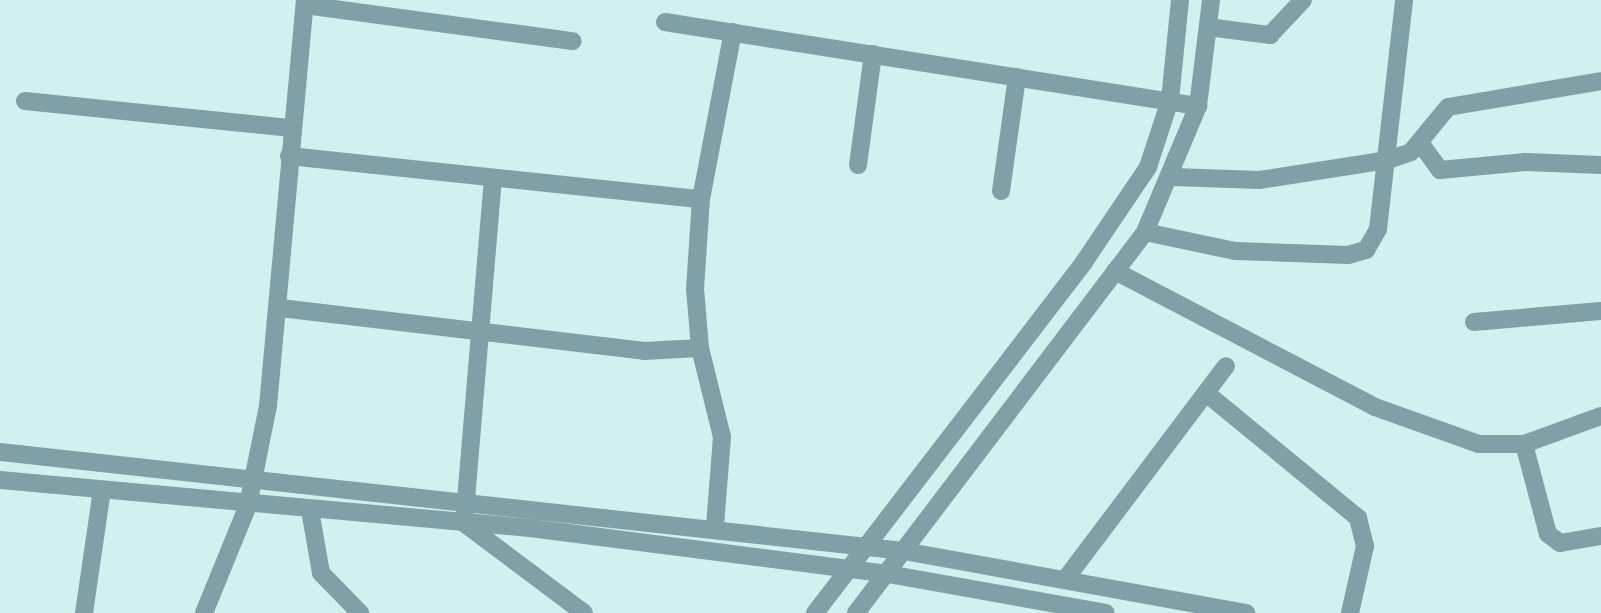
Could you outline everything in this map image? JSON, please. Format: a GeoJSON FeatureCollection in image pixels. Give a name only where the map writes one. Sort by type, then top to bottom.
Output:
{"type":"FeatureCollection","features":[{"type":"Feature","properties":{"kind":"street"},"geometry":{"type":"LineString","coordinates":[[814,613],[1128,200],[1148,167],[1170,100],[1180,0]]}},
{"type":"Feature","properties":{"kind":"street"},"geometry":{"type":"LineString","coordinates":[[856,613],[1145,232],[1173,177],[1198,106],[1211,0]]}},
{"type":"Feature","properties":{"kind":"street"},"geometry":{"type":"LineString","coordinates":[[1208,27],[1270,35],[1303,0]]}},
{"type":"Feature","properties":{"kind":"street"},"geometry":{"type":"LineString","coordinates":[[1145,232],[1235,251],[1359,254],[1378,229],[1388,160],[1404,0]]}},
{"type":"Feature","properties":{"kind":"street"},"geometry":{"type":"LineString","coordinates":[[204,613],[247,505],[253,481],[280,308],[289,156],[305,3],[573,41]]}},
{"type":"Feature","properties":{"kind":"street"},"geometry":{"type":"LineString","coordinates":[[665,22],[1198,106]]}},
{"type":"Feature","properties":{"kind":"street"},"geometry":{"type":"LineString","coordinates":[[715,526],[722,437],[700,348],[695,289],[701,199],[733,32]]}},
{"type":"Feature","properties":{"kind":"street"},"geometry":{"type":"LineString","coordinates":[[858,165],[873,54]]}},
{"type":"Feature","properties":{"kind":"street"},"geometry":{"type":"LineString","coordinates":[[1001,191],[1017,77]]}},
{"type":"Feature","properties":{"kind":"street"},"geometry":{"type":"LineString","coordinates":[[1173,177],[1259,180],[1388,160],[1421,144],[1448,107],[1601,81]]}},
{"type":"Feature","properties":{"kind":"street"},"geometry":{"type":"LineString","coordinates":[[25,101],[292,128]]}},
{"type":"Feature","properties":{"kind":"street"},"geometry":{"type":"LineString","coordinates":[[1421,144],[1440,170],[1526,162],[1601,165]]}},
{"type":"Feature","properties":{"kind":"street"},"geometry":{"type":"LineString","coordinates":[[289,156],[701,199]]}},
{"type":"Feature","properties":{"kind":"street"},"geometry":{"type":"LineString","coordinates":[[464,523],[493,177]]}},
{"type":"Feature","properties":{"kind":"street"},"geometry":{"type":"LineString","coordinates":[[1115,271],[1376,407],[1479,444],[1524,444],[1601,416]]}},
{"type":"Feature","properties":{"kind":"street"},"geometry":{"type":"LineString","coordinates":[[280,308],[644,351],[700,348]]}},
{"type":"Feature","properties":{"kind":"street"},"geometry":{"type":"LineString","coordinates":[[1474,322],[1601,311]]}},
{"type":"Feature","properties":{"kind":"street"},"geometry":{"type":"LineString","coordinates":[[1068,577],[1226,366]]}},
{"type":"Feature","properties":{"kind":"street"},"geometry":{"type":"LineString","coordinates":[[1206,393],[1358,518],[1365,546],[1350,613]]}},
{"type":"Feature","properties":{"kind":"street"},"geometry":{"type":"LineString","coordinates":[[1524,444],[1548,534],[1560,543],[1601,536]]}},
{"type":"Feature","properties":{"kind":"street"},"geometry":{"type":"LineString","coordinates":[[0,452],[253,481],[466,499],[715,526],[904,551],[1068,577],[1247,613]]}},
{"type":"Feature","properties":{"kind":"street"},"geometry":{"type":"LineString","coordinates":[[0,480],[247,505],[464,523],[848,568],[888,574],[1039,607],[1106,613]]}},
{"type":"Feature","properties":{"kind":"street"},"geometry":{"type":"LineString","coordinates":[[84,613],[102,490]]}},
{"type":"Feature","properties":{"kind":"street"},"geometry":{"type":"LineString","coordinates":[[310,510],[321,572],[360,613]]}},
{"type":"Feature","properties":{"kind":"street"},"geometry":{"type":"LineString","coordinates":[[464,523],[584,613]]}}]}
